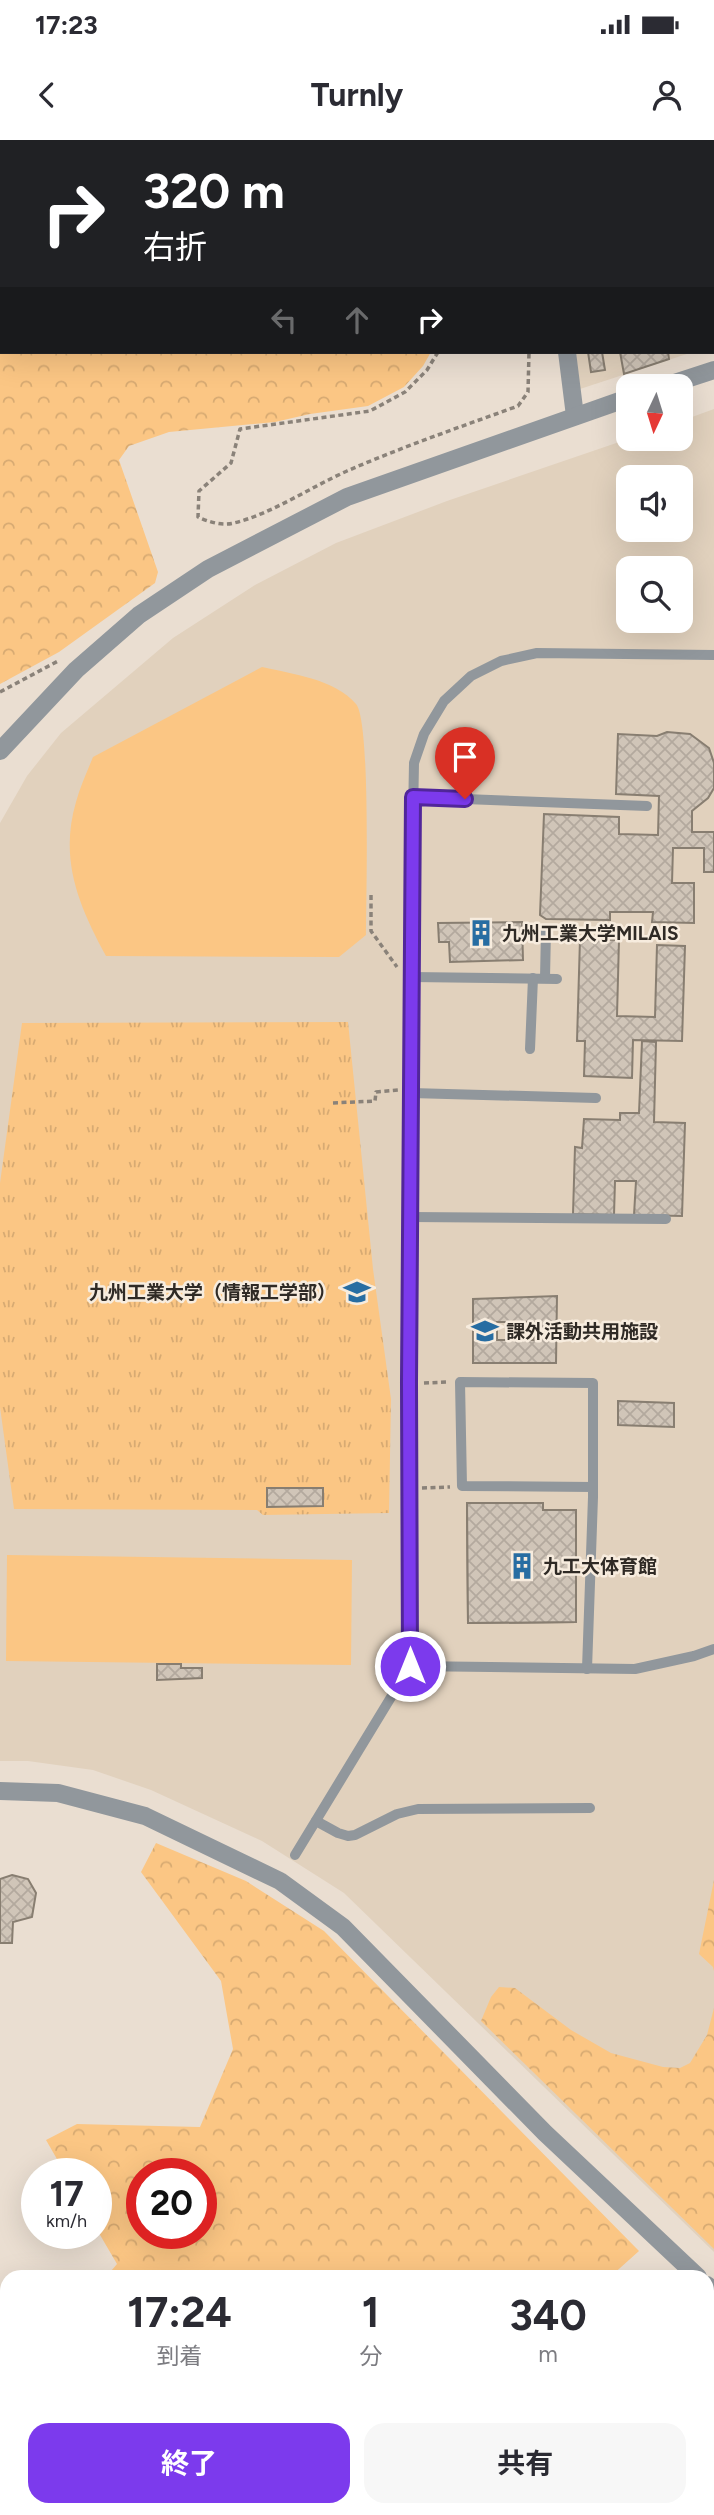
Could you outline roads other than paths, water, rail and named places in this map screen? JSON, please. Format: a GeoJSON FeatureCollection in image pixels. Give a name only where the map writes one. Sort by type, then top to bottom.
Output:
{"type":"FeatureCollection","features":[{"type":"Feature","properties":{"kind":"street"},"geometry":{"type":"LineString","coordinates":[[567,354],[575,416]]}},
{"type":"Feature","properties":{"kind":"street"},"geometry":{"type":"LineString","coordinates":[[693,377],[714,370]]}},
{"type":"Feature","properties":{"kind":"street"},"geometry":{"type":"LineString","coordinates":[[0,751],[76,670],[128,624],[208,569],[347,497],[616,402]]}},
{"type":"Feature","properties":{"kind":"street"},"geometry":{"type":"LineString","coordinates":[[0,1791],[58,1793],[145,1816],[280,1881],[344,1927],[545,2133],[691,2270]]}},
{"type":"Feature","properties":{"kind":"lane"},"geometry":{"type":"LineString","coordinates":[[295,1855],[410,1666],[413,797],[414,763],[424,734],[444,702],[471,676],[501,661],[537,653],[714,655]]}},
{"type":"Feature","properties":{"kind":"lane"},"geometry":{"type":"LineString","coordinates":[[413,797],[646,806]]}},
{"type":"Feature","properties":{"kind":"lane"},"geometry":{"type":"LineString","coordinates":[[412,977],[551,979],[546,930]]}},
{"type":"Feature","properties":{"kind":"lane"},"geometry":{"type":"LineString","coordinates":[[530,1049],[533,978]]}},
{"type":"Feature","properties":{"kind":"lane"},"geometry":{"type":"LineString","coordinates":[[411,1091],[596,1098]]}},
{"type":"Feature","properties":{"kind":"lane"},"geometry":{"type":"LineString","coordinates":[[411,1217],[666,1219]]}},
{"type":"Feature","properties":{"kind":"lane"},"geometry":{"type":"LineString","coordinates":[[587,1669],[593,1487],[593,1383],[460,1382],[462,1486],[593,1487]]}},
{"type":"Feature","properties":{"kind":"lane"},"geometry":{"type":"LineString","coordinates":[[410,1666],[635,1669],[714,1649]]}},
{"type":"Feature","properties":{"kind":"lane"},"geometry":{"type":"LineString","coordinates":[[316,1821],[348,1836],[355,1836],[397,1814],[418,1809],[590,1808]]}},
{"type":"Feature","properties":{"kind":"place","name":"九州工業大学MILAIS"},"geometry":{"type":"Point","coordinates":[481,933]}},
{"type":"Feature","properties":{"kind":"place","name":"九州工業大学（情報工学部）"},"geometry":{"type":"Point","coordinates":[357,1292]}},
{"type":"Feature","properties":{"kind":"place","name":"課外活動共用施設"},"geometry":{"type":"Point","coordinates":[485,1331]}},
{"type":"Feature","properties":{"kind":"place","name":"九工大体育館"},"geometry":{"type":"Point","coordinates":[522,1566]}}]}
